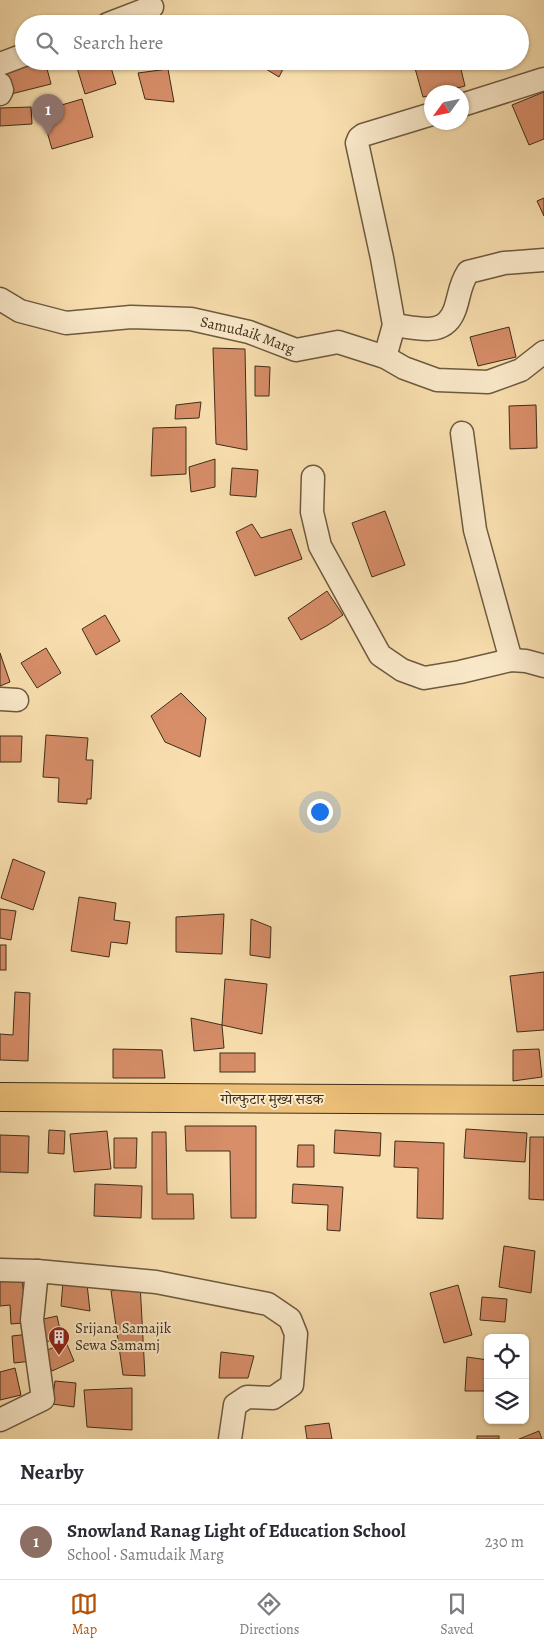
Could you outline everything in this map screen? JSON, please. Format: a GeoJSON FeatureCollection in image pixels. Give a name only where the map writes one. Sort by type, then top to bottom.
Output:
{"type":"FeatureCollection","features":[{"type":"Feature","properties":{"kind":"main road","name":"गोल्फुटार मुख्य सडक"},"geometry":{"type":"LineString","coordinates":[[0,1097],[544,1100]]}},
{"type":"Feature","properties":{"kind":"street"},"geometry":{"type":"LineString","coordinates":[[131,15],[152,7]]}},
{"type":"Feature","properties":{"kind":"street"},"geometry":{"type":"LineString","coordinates":[[0,64],[15,59]]}},
{"type":"Feature","properties":{"kind":"street"},"geometry":{"type":"LineString","coordinates":[[469,102],[544,79]]}},
{"type":"Feature","properties":{"kind":"street"},"geometry":{"type":"LineString","coordinates":[[0,84],[2,90],[0,94]]}},
{"type":"Feature","properties":{"kind":"street"},"geometry":{"type":"LineString","coordinates":[[385,357],[394,325],[382,258],[356,143],[363,135],[424,116]]}},
{"type":"Feature","properties":{"kind":"street"},"geometry":{"type":"LineString","coordinates":[[394,325],[436,330],[446,325],[455,310],[461,283],[468,272],[504,263],[544,260]]}},
{"type":"Feature","properties":{"kind":"street","name":"Samudaik Marg"},"geometry":{"type":"LineString","coordinates":[[0,299],[20,312],[66,323],[131,317],[191,319],[249,332],[296,350],[338,342],[385,357],[404,368],[437,380],[488,382],[521,370],[544,352]]}},
{"type":"Feature","properties":{"kind":"street"},"geometry":{"type":"LineString","coordinates":[[462,433],[475,530],[511,660]]}},
{"type":"Feature","properties":{"kind":"street"},"geometry":{"type":"LineString","coordinates":[[313,477],[312,512],[320,546],[380,655],[402,670],[424,678],[511,660],[526,661],[544,666]]}},
{"type":"Feature","properties":{"kind":"street"},"geometry":{"type":"LineString","coordinates":[[0,1270],[37,1271],[156,1282],[268,1304],[290,1319],[296,1334],[292,1385],[273,1398],[247,1397],[236,1406],[230,1439]]}},
{"type":"Feature","properties":{"kind":"street"},"geometry":{"type":"LineString","coordinates":[[0,1420],[42,1399],[32,1320],[37,1271]]}},
{"type":"Feature","properties":{"kind":"building"},"geometry":{"type":"Polygon","coordinates":[[[15,62],[15,70],[47,70],[51,84],[11,94],[3,63],[15,62]]]}},
{"type":"Feature","properties":{"kind":"building"},"geometry":{"type":"Polygon","coordinates":[[[78,70],[112,70],[116,84],[85,94],[78,70]]]}},
{"type":"Feature","properties":{"kind":"building"},"geometry":{"type":"Polygon","coordinates":[[[168,70],[174,102],[145,99],[138,73],[168,70]]]}},
{"type":"Feature","properties":{"kind":"building"},"geometry":{"type":"Polygon","coordinates":[[[268,70],[282,70],[279,77],[268,70]]]}},
{"type":"Feature","properties":{"kind":"building"},"geometry":{"type":"Polygon","coordinates":[[[416,70],[461,70],[465,85],[424,85],[424,97],[416,70]]]}},
{"type":"Feature","properties":{"kind":"building"},"geometry":{"type":"Polygon","coordinates":[[[544,92],[544,139],[529,145],[512,105],[544,92]]]}},
{"type":"Feature","properties":{"kind":"building"},"geometry":{"type":"Polygon","coordinates":[[[82,99],[93,137],[52,149],[41,111],[82,99]]]}},
{"type":"Feature","properties":{"kind":"building"},"geometry":{"type":"Polygon","coordinates":[[[31,107],[32,124],[0,126],[0,108],[31,107]]]}},
{"type":"Feature","properties":{"kind":"building"},"geometry":{"type":"Polygon","coordinates":[[[544,198],[544,216],[537,201],[544,198]]]}},
{"type":"Feature","properties":{"kind":"building"},"geometry":{"type":"Polygon","coordinates":[[[509,327],[516,357],[478,366],[470,337],[509,327]]]}},
{"type":"Feature","properties":{"kind":"building"},"geometry":{"type":"Polygon","coordinates":[[[213,348],[245,349],[247,450],[216,444],[213,348]]]}},
{"type":"Feature","properties":{"kind":"building"},"geometry":{"type":"Polygon","coordinates":[[[255,366],[270,367],[269,396],[255,396],[255,366]]]}},
{"type":"Feature","properties":{"kind":"building"},"geometry":{"type":"Polygon","coordinates":[[[201,402],[199,418],[175,419],[176,405],[201,402]]]}},
{"type":"Feature","properties":{"kind":"building"},"geometry":{"type":"Polygon","coordinates":[[[536,405],[537,448],[510,449],[509,406],[536,405]]]}},
{"type":"Feature","properties":{"kind":"building"},"geometry":{"type":"Polygon","coordinates":[[[186,427],[186,474],[151,476],[153,428],[186,427]]]}},
{"type":"Feature","properties":{"kind":"building"},"geometry":{"type":"Polygon","coordinates":[[[215,459],[215,487],[191,492],[189,467],[215,459]]]}},
{"type":"Feature","properties":{"kind":"building"},"geometry":{"type":"Polygon","coordinates":[[[232,468],[258,470],[256,497],[230,495],[232,468]]]}},
{"type":"Feature","properties":{"kind":"building"},"geometry":{"type":"Polygon","coordinates":[[[385,511],[405,565],[372,577],[352,523],[385,511]]]}},
{"type":"Feature","properties":{"kind":"building"},"geometry":{"type":"Polygon","coordinates":[[[252,524],[261,538],[291,529],[302,559],[255,576],[236,532],[252,524]]]}},
{"type":"Feature","properties":{"kind":"building"},"geometry":{"type":"Polygon","coordinates":[[[327,591],[343,615],[301,640],[288,618],[327,591]]]}},
{"type":"Feature","properties":{"kind":"building"},"geometry":{"type":"Polygon","coordinates":[[[105,615],[120,641],[96,655],[82,629],[105,615]]]}},
{"type":"Feature","properties":{"kind":"building"},"geometry":{"type":"Polygon","coordinates":[[[46,648],[61,673],[37,688],[21,663],[46,648]]]}},
{"type":"Feature","properties":{"kind":"building"},"geometry":{"type":"Polygon","coordinates":[[[0,653],[10,682],[0,686],[0,653]]]}},
{"type":"Feature","properties":{"kind":"building"},"geometry":{"type":"Polygon","coordinates":[[[181,693],[206,718],[200,757],[165,742],[151,716],[181,693]]]}},
{"type":"Feature","properties":{"kind":"building"},"geometry":{"type":"Polygon","coordinates":[[[46,735],[88,738],[86,760],[93,760],[91,799],[87,799],[87,804],[58,802],[59,778],[43,777],[46,735]]]}},
{"type":"Feature","properties":{"kind":"building"},"geometry":{"type":"Polygon","coordinates":[[[0,736],[22,736],[21,762],[0,762],[0,736]]]}},
{"type":"Feature","properties":{"kind":"building"},"geometry":{"type":"Polygon","coordinates":[[[13,859],[45,872],[33,910],[1,898],[13,859]]]}},
{"type":"Feature","properties":{"kind":"building"},"geometry":{"type":"Polygon","coordinates":[[[79,897],[116,903],[114,920],[130,922],[127,944],[111,942],[109,957],[71,951],[79,897]]]}},
{"type":"Feature","properties":{"kind":"building"},"geometry":{"type":"Polygon","coordinates":[[[0,909],[16,911],[11,940],[0,938],[0,909]]]}},
{"type":"Feature","properties":{"kind":"building"},"geometry":{"type":"Polygon","coordinates":[[[224,914],[222,954],[176,952],[176,917],[224,914]]]}},
{"type":"Feature","properties":{"kind":"building"},"geometry":{"type":"Polygon","coordinates":[[[251,919],[271,927],[270,958],[250,955],[251,919]]]}},
{"type":"Feature","properties":{"kind":"building"},"geometry":{"type":"Polygon","coordinates":[[[0,945],[6,945],[6,970],[0,970],[0,945]]]}},
{"type":"Feature","properties":{"kind":"building"},"geometry":{"type":"Polygon","coordinates":[[[544,972],[544,1030],[517,1032],[510,976],[544,972]]]}},
{"type":"Feature","properties":{"kind":"building"},"geometry":{"type":"Polygon","coordinates":[[[225,979],[267,984],[262,1034],[222,1025],[225,979]]]}},
{"type":"Feature","properties":{"kind":"building"},"geometry":{"type":"Polygon","coordinates":[[[15,992],[30,993],[28,1061],[0,1060],[0,1034],[13,1035],[15,992]]]}},
{"type":"Feature","properties":{"kind":"building"},"geometry":{"type":"Polygon","coordinates":[[[191,1018],[222,1025],[224,1048],[194,1051],[191,1018]]]}},
{"type":"Feature","properties":{"kind":"building"},"geometry":{"type":"Polygon","coordinates":[[[113,1049],[162,1050],[165,1078],[113,1078],[113,1049]]]}},
{"type":"Feature","properties":{"kind":"building"},"geometry":{"type":"Polygon","coordinates":[[[539,1049],[542,1077],[513,1081],[513,1050],[539,1049]]]}},
{"type":"Feature","properties":{"kind":"building"},"geometry":{"type":"Polygon","coordinates":[[[220,1053],[255,1053],[255,1072],[220,1072],[220,1053]]]}},
{"type":"Feature","properties":{"kind":"building"},"geometry":{"type":"Polygon","coordinates":[[[185,1126],[256,1126],[256,1218],[231,1218],[230,1151],[186,1151],[185,1126]]]}},
{"type":"Feature","properties":{"kind":"building"},"geometry":{"type":"Polygon","coordinates":[[[466,1129],[527,1133],[525,1162],[464,1158],[466,1129]]]}},
{"type":"Feature","properties":{"kind":"building"},"geometry":{"type":"Polygon","coordinates":[[[49,1130],[65,1131],[64,1154],[48,1153],[49,1130]]]}},
{"type":"Feature","properties":{"kind":"building"},"geometry":{"type":"Polygon","coordinates":[[[335,1130],[381,1133],[380,1156],[334,1153],[335,1130]]]}},
{"type":"Feature","properties":{"kind":"building"},"geometry":{"type":"Polygon","coordinates":[[[107,1131],[111,1169],[74,1172],[70,1134],[107,1131]]]}},
{"type":"Feature","properties":{"kind":"building"},"geometry":{"type":"Polygon","coordinates":[[[152,1132],[166,1132],[167,1194],[193,1194],[194,1219],[152,1219],[152,1132]]]}},
{"type":"Feature","properties":{"kind":"building"},"geometry":{"type":"Polygon","coordinates":[[[0,1135],[29,1136],[28,1173],[0,1172],[0,1135]]]}},
{"type":"Feature","properties":{"kind":"building"},"geometry":{"type":"Polygon","coordinates":[[[530,1137],[544,1137],[544,1200],[529,1199],[530,1137]]]}},
{"type":"Feature","properties":{"kind":"building"},"geometry":{"type":"Polygon","coordinates":[[[114,1138],[137,1138],[136,1168],[114,1168],[114,1138]]]}},
{"type":"Feature","properties":{"kind":"building"},"geometry":{"type":"Polygon","coordinates":[[[395,1141],[444,1143],[443,1219],[417,1218],[418,1168],[394,1167],[395,1141]]]}},
{"type":"Feature","properties":{"kind":"building"},"geometry":{"type":"Polygon","coordinates":[[[298,1145],[314,1145],[314,1167],[297,1167],[298,1145]]]}},
{"type":"Feature","properties":{"kind":"building"},"geometry":{"type":"Polygon","coordinates":[[[95,1184],[142,1186],[141,1218],[94,1216],[95,1184]]]}},
{"type":"Feature","properties":{"kind":"building"},"geometry":{"type":"Polygon","coordinates":[[[293,1184],[343,1187],[340,1231],[327,1230],[328,1205],[292,1203],[293,1184]]]}},
{"type":"Feature","properties":{"kind":"building"},"geometry":{"type":"Polygon","coordinates":[[[504,1246],[535,1251],[531,1293],[499,1287],[504,1246]]]}},
{"type":"Feature","properties":{"kind":"building"},"geometry":{"type":"Polygon","coordinates":[[[22,1275],[23,1289],[28,1288],[30,1307],[22,1308],[23,1323],[11,1324],[10,1305],[0,1306],[0,1276],[22,1275]]]}},
{"type":"Feature","properties":{"kind":"building"},"geometry":{"type":"Polygon","coordinates":[[[63,1282],[87,1284],[90,1311],[61,1306],[63,1282]]]}},
{"type":"Feature","properties":{"kind":"building"},"geometry":{"type":"Polygon","coordinates":[[[140,1283],[145,1376],[123,1375],[111,1291],[140,1283]]]}},
{"type":"Feature","properties":{"kind":"building"},"geometry":{"type":"Polygon","coordinates":[[[458,1285],[472,1335],[444,1343],[430,1293],[458,1285]]]}},
{"type":"Feature","properties":{"kind":"building"},"geometry":{"type":"Polygon","coordinates":[[[482,1297],[507,1299],[505,1322],[480,1320],[482,1297]]]}},
{"type":"Feature","properties":{"kind":"building"},"geometry":{"type":"Polygon","coordinates":[[[57,1316],[62,1339],[39,1343],[34,1321],[57,1316]]]}},
{"type":"Feature","properties":{"kind":"building"},"geometry":{"type":"Polygon","coordinates":[[[30,1334],[32,1361],[14,1363],[12,1336],[30,1334]]]}},
{"type":"Feature","properties":{"kind":"building","name":"Srijana Samajik Sewa Samamj"},"geometry":{"type":"Polygon","coordinates":[[[66,1342],[74,1361],[52,1371],[43,1352],[66,1342]]]}},
{"type":"Feature","properties":{"kind":"building"},"geometry":{"type":"Polygon","coordinates":[[[221,1352],[254,1356],[248,1378],[219,1378],[221,1352]]]}},
{"type":"Feature","properties":{"kind":"building"},"geometry":{"type":"Polygon","coordinates":[[[467,1357],[484,1359],[484,1391],[465,1391],[467,1357]]]}},
{"type":"Feature","properties":{"kind":"building"},"geometry":{"type":"Polygon","coordinates":[[[15,1368],[21,1395],[0,1400],[0,1372],[15,1368]]]}},
{"type":"Feature","properties":{"kind":"building"},"geometry":{"type":"Polygon","coordinates":[[[55,1381],[76,1383],[74,1407],[52,1404],[55,1381]]]}},
{"type":"Feature","properties":{"kind":"building"},"geometry":{"type":"Polygon","coordinates":[[[132,1388],[132,1430],[87,1427],[84,1390],[132,1388]]]}},
{"type":"Feature","properties":{"kind":"building"},"geometry":{"type":"Polygon","coordinates":[[[329,1423],[332,1439],[307,1439],[305,1426],[329,1423]]]}},
{"type":"Feature","properties":{"kind":"building"},"geometry":{"type":"Polygon","coordinates":[[[539,1431],[542,1439],[519,1439],[539,1431]]]}},
{"type":"Feature","properties":{"kind":"building"},"geometry":{"type":"Polygon","coordinates":[[[477,1436],[499,1436],[499,1439],[477,1439],[477,1436]]]}},
{"type":"Feature","properties":{"kind":"place","name":"Snowland Ranag Light of Education School"},"geometry":{"type":"Point","coordinates":[48,135]}},
{"type":"Feature","properties":{"kind":"place","name":"Srijana Samajik Sewa Samamj"},"geometry":{"type":"Point","coordinates":[59,1356]}}]}
